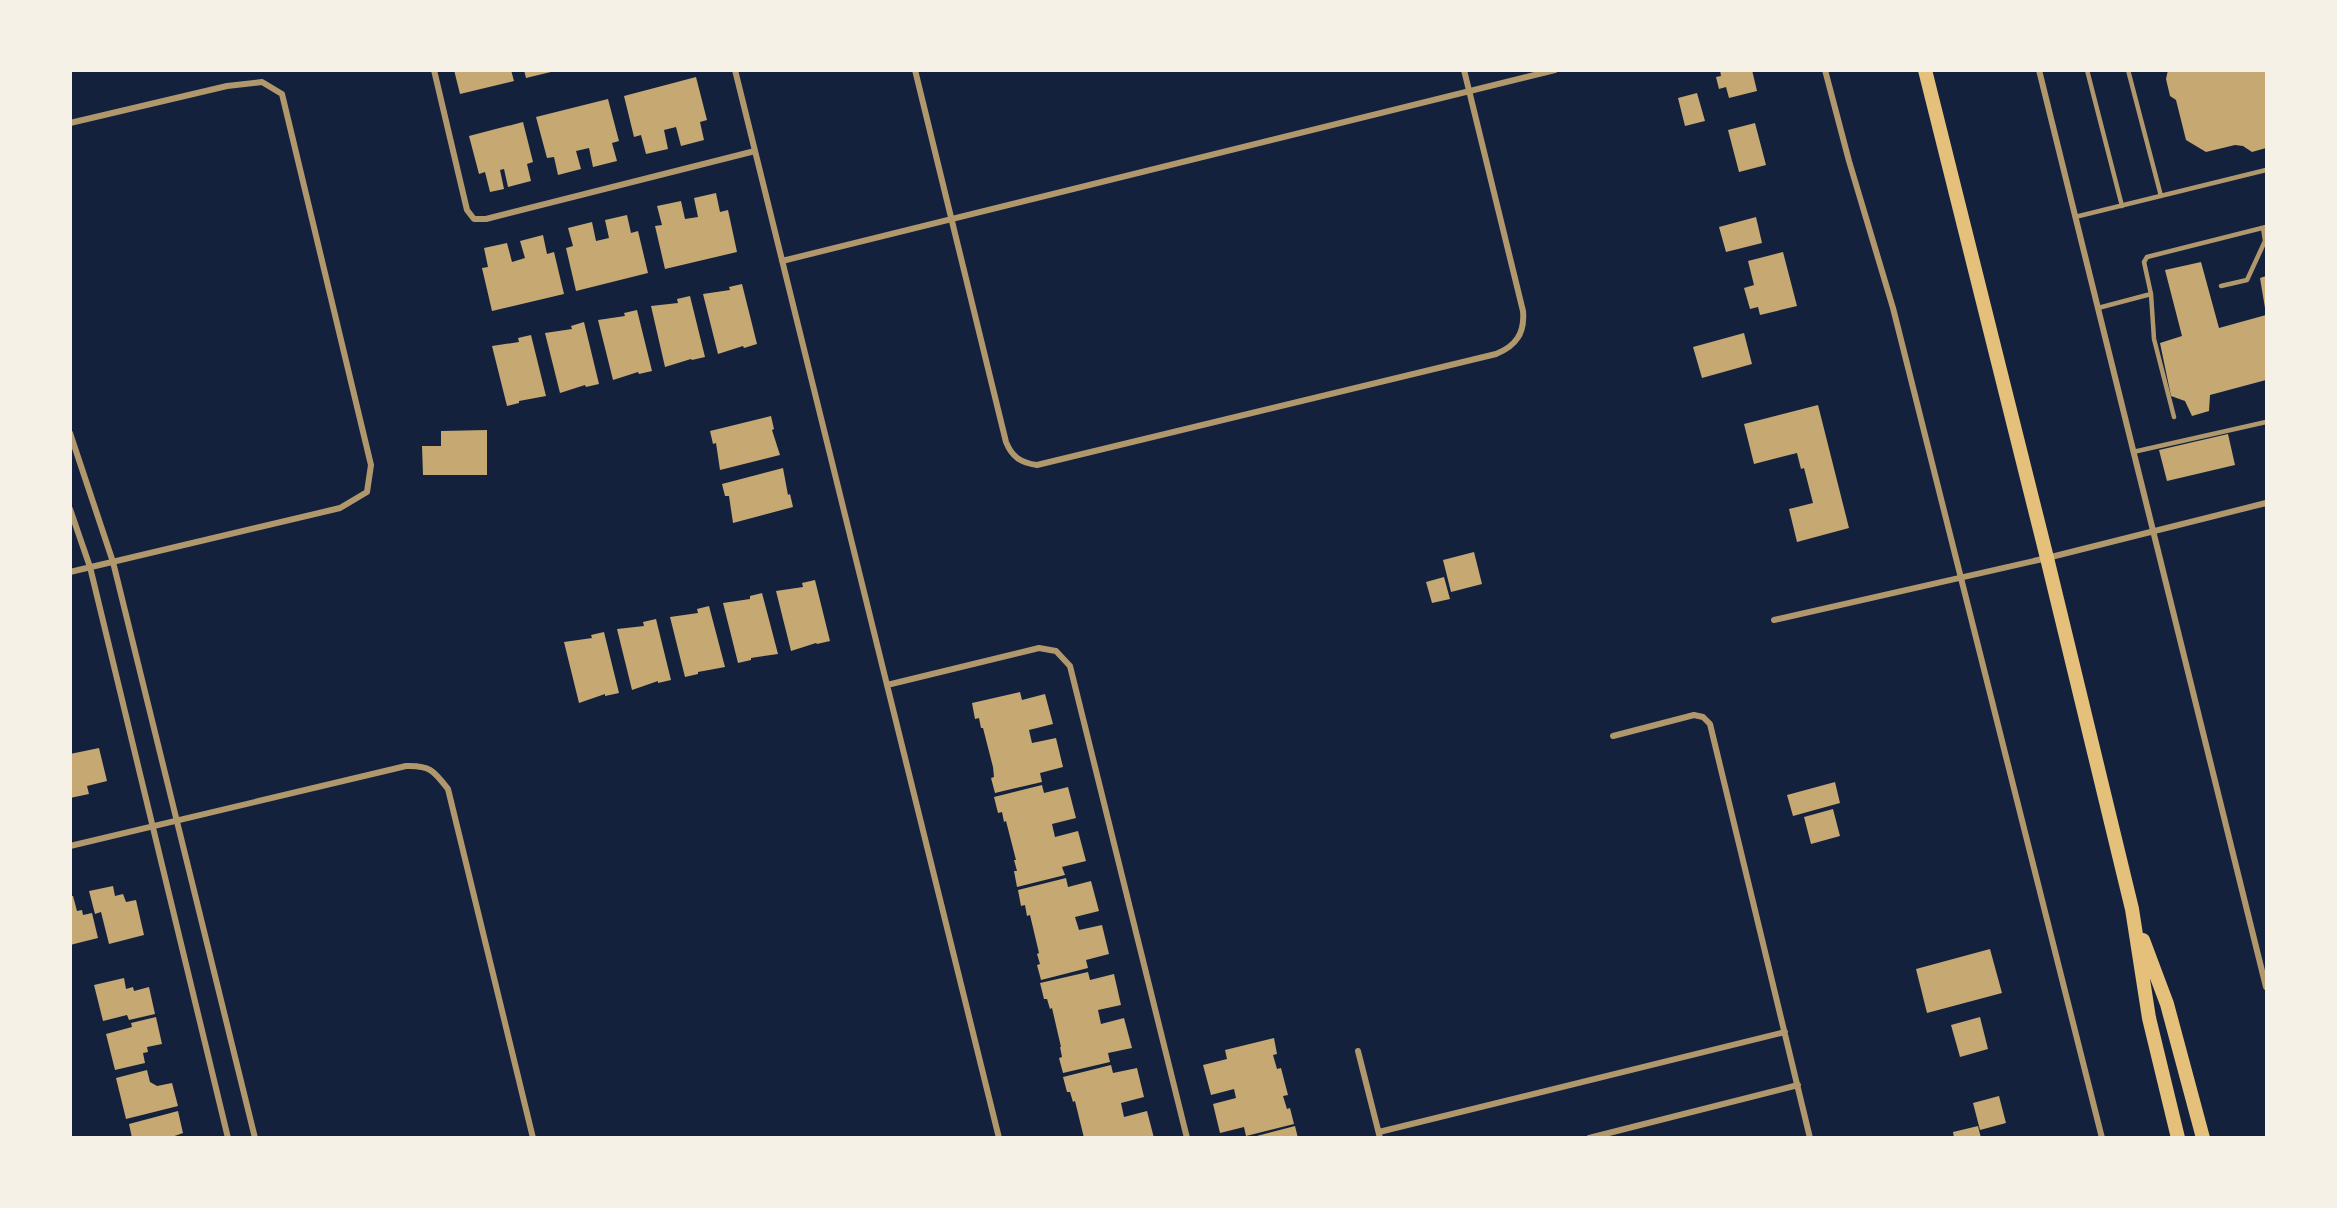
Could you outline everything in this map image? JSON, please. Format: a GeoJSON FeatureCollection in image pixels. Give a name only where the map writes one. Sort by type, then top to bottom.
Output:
{"type":"FeatureCollection","features":[{"type":"Feature","properties":{"kind":"main road"},"geometry":{"type":"LineString","coordinates":[[1925,70],[2132,909],[2149,1018],[2178,1137]]}},
{"type":"Feature","properties":{"kind":"main road"},"geometry":{"type":"LineString","coordinates":[[2132,909],[2166,1004],[2203,1137]]}},
{"type":"Feature","properties":{"kind":"street"},"geometry":{"type":"LineString","coordinates":[[434,70],[467,210],[474,219],[486,219],[754,152]]}},
{"type":"Feature","properties":{"kind":"street"},"geometry":{"type":"LineString","coordinates":[[735,70],[999,1137]]}},
{"type":"Feature","properties":{"kind":"street"},"geometry":{"type":"LineString","coordinates":[[915,70],[1006,442],[1014,457],[1028,464],[1037,465],[1496,354],[1513,346],[1519,338],[1523,319],[1464,70]]}},
{"type":"Feature","properties":{"kind":"street"},"geometry":{"type":"LineString","coordinates":[[782,261],[1555,70]]}},
{"type":"Feature","properties":{"kind":"street"},"geometry":{"type":"LineString","coordinates":[[1825,70],[1846,150],[1890,297],[2102,1137]]}},
{"type":"Feature","properties":{"kind":"street"},"geometry":{"type":"LineString","coordinates":[[2038,70],[2266,987]]}},
{"type":"Feature","properties":{"kind":"street"},"geometry":{"type":"LineString","coordinates":[[70,123],[227,86],[262,82],[282,94],[371,465],[368,492],[340,508],[70,572]]}},
{"type":"Feature","properties":{"kind":"street"},"geometry":{"type":"LineString","coordinates":[[70,434],[114,562],[255,1137]]}},
{"type":"Feature","properties":{"kind":"street"},"geometry":{"type":"LineString","coordinates":[[1774,620],[2047,558],[2266,503]]}},
{"type":"Feature","properties":{"kind":"street"},"geometry":{"type":"LineString","coordinates":[[70,509],[90,567],[228,1137]]}},
{"type":"Feature","properties":{"kind":"street"},"geometry":{"type":"LineString","coordinates":[[887,685],[1039,648],[1056,651],[1070,666],[1187,1137]]}},
{"type":"Feature","properties":{"kind":"street"},"geometry":{"type":"LineString","coordinates":[[1613,736],[1694,715],[1703,717],[1710,724],[1810,1137]]}},
{"type":"Feature","properties":{"kind":"street"},"geometry":{"type":"LineString","coordinates":[[70,846],[406,765],[424,765],[437,774],[448,789],[533,1137]]}},
{"type":"Feature","properties":{"kind":"street"},"geometry":{"type":"LineString","coordinates":[[1358,1052],[1380,1135],[1785,1032]]}},
{"type":"Feature","properties":{"kind":"street"},"geometry":{"type":"LineString","coordinates":[[1589,1137],[1798,1085]]}},
{"type":"Feature","properties":{"kind":"lane"},"geometry":{"type":"LineString","coordinates":[[2087,70],[2122,206]]}},
{"type":"Feature","properties":{"kind":"lane"},"geometry":{"type":"LineString","coordinates":[[2128,70],[2161,196]]}},
{"type":"Feature","properties":{"kind":"lane"},"geometry":{"type":"LineString","coordinates":[[2075,218],[2266,170]]}},
{"type":"Feature","properties":{"kind":"lane"},"geometry":{"type":"LineString","coordinates":[[2174,417],[2154,339],[2151,294],[2144,262],[2147,257],[2265,228],[2265,241],[2247,280],[2221,286]]}},
{"type":"Feature","properties":{"kind":"lane"},"geometry":{"type":"LineString","coordinates":[[2098,308],[2151,294]]}},
{"type":"Feature","properties":{"kind":"lane"},"geometry":{"type":"LineString","coordinates":[[2133,452],[2266,422]]}},
{"type":"Feature","properties":{"kind":"building"},"geometry":{"type":"Polygon","coordinates":[[[454,70],[511,70],[514,81],[460,94],[454,70]]]}},
{"type":"Feature","properties":{"kind":"building"},"geometry":{"type":"Polygon","coordinates":[[[524,70],[554,70],[555,71],[526,78],[524,70]]]}},
{"type":"Feature","properties":{"kind":"building"},"geometry":{"type":"Polygon","coordinates":[[[1720,70],[1752,70],[1757,91],[1729,98],[1726,87],[1719,89],[1716,77],[1721,76],[1720,70]]]}},
{"type":"Feature","properties":{"kind":"building"},"geometry":{"type":"Polygon","coordinates":[[[2168,70],[2266,70],[2266,148],[2252,152],[2243,146],[2235,145],[2206,152],[2186,140],[2176,100],[2170,96],[2166,79],[2168,70]]]}},
{"type":"Feature","properties":{"kind":"building"},"geometry":{"type":"Polygon","coordinates":[[[696,77],[707,120],[700,122],[704,140],[681,146],[676,127],[664,130],[668,149],[646,154],[641,135],[634,137],[624,96],[696,77]]]}},
{"type":"Feature","properties":{"kind":"building"},"geometry":{"type":"Polygon","coordinates":[[[1697,93],[1705,121],[1685,126],[1678,98],[1697,93]]]}},
{"type":"Feature","properties":{"kind":"building"},"geometry":{"type":"Polygon","coordinates":[[[608,99],[619,141],[612,143],[617,161],[593,167],[589,148],[576,151],[581,169],[558,175],[554,157],[547,158],[536,117],[608,99]]]}},
{"type":"Feature","properties":{"kind":"building"},"geometry":{"type":"Polygon","coordinates":[[[523,122],[533,162],[527,164],[531,181],[508,187],[504,169],[500,170],[504,189],[490,192],[485,172],[479,174],[469,136],[523,122]]]}},
{"type":"Feature","properties":{"kind":"building"},"geometry":{"type":"Polygon","coordinates":[[[1755,123],[1766,165],[1739,172],[1728,130],[1755,123]]]}},
{"type":"Feature","properties":{"kind":"building"},"geometry":{"type":"Polygon","coordinates":[[[716,193],[720,212],[728,210],[737,252],[665,269],[655,226],[662,225],[657,206],[681,201],[685,219],[698,217],[694,198],[716,193]]]}},
{"type":"Feature","properties":{"kind":"building"},"geometry":{"type":"Polygon","coordinates":[[[627,215],[631,233],[638,231],[648,273],[576,291],[566,248],[573,246],[568,228],[592,222],[596,241],[609,238],[605,220],[627,215]]]}},
{"type":"Feature","properties":{"kind":"building"},"geometry":{"type":"Polygon","coordinates":[[[1756,217],[1762,243],[1726,252],[1719,227],[1756,217]]]}},
{"type":"Feature","properties":{"kind":"building"},"geometry":{"type":"Polygon","coordinates":[[[543,235],[547,254],[554,252],[564,294],[492,311],[482,268],[488,267],[484,248],[507,243],[512,262],[525,258],[520,241],[543,235]]]}},
{"type":"Feature","properties":{"kind":"building"},"geometry":{"type":"Polygon","coordinates":[[[1783,252],[1797,306],[1760,315],[1758,307],[1750,309],[1744,288],[1754,285],[1748,261],[1783,252]]]}},
{"type":"Feature","properties":{"kind":"building"},"geometry":{"type":"Polygon","coordinates":[[[2201,262],[2219,328],[2266,315],[2266,380],[2210,395],[2209,411],[2192,416],[2185,401],[2171,396],[2160,343],[2182,336],[2165,270],[2201,262]]]}},
{"type":"Feature","properties":{"kind":"building"},"geometry":{"type":"Polygon","coordinates":[[[2266,276],[2266,308],[2265,308],[2260,278],[2266,276]]]}},
{"type":"Feature","properties":{"kind":"building"},"geometry":{"type":"Polygon","coordinates":[[[742,284],[757,344],[718,354],[703,294],[730,290],[729,287],[742,284]]]}},
{"type":"Feature","properties":{"kind":"building"},"geometry":{"type":"Polygon","coordinates":[[[690,296],[705,357],[665,367],[651,306],[678,303],[677,299],[690,296]]]}},
{"type":"Feature","properties":{"kind":"building"},"geometry":{"type":"Polygon","coordinates":[[[637,310],[652,371],[639,374],[638,372],[613,380],[598,320],[625,316],[624,313],[637,310]]]}},
{"type":"Feature","properties":{"kind":"building"},"geometry":{"type":"Polygon","coordinates":[[[584,322],[599,384],[586,387],[585,385],[560,393],[545,333],[572,329],[571,326],[584,322]]]}},
{"type":"Feature","properties":{"kind":"building"},"geometry":{"type":"Polygon","coordinates":[[[1744,333],[1752,364],[1702,378],[1693,347],[1744,333]]]}},
{"type":"Feature","properties":{"kind":"building"},"geometry":{"type":"Polygon","coordinates":[[[531,335],[546,396],[519,401],[519,403],[507,406],[492,346],[519,342],[518,338],[531,335]]]}},
{"type":"Feature","properties":{"kind":"building"},"geometry":{"type":"Polygon","coordinates":[[[1818,405],[1849,528],[1797,542],[1789,509],[1813,503],[1804,468],[1801,469],[1797,453],[1754,464],[1744,424],[1818,405]]]}},
{"type":"Feature","properties":{"kind":"building"},"geometry":{"type":"Polygon","coordinates":[[[771,416],[774,429],[772,430],[780,455],[720,470],[716,443],[713,444],[710,431],[771,416]]]}},
{"type":"Feature","properties":{"kind":"building"},"geometry":{"type":"Polygon","coordinates":[[[487,430],[487,475],[423,475],[422,446],[441,446],[441,431],[487,430]]]}},
{"type":"Feature","properties":{"kind":"building"},"geometry":{"type":"Polygon","coordinates":[[[2228,434],[2235,465],[2167,481],[2159,450],[2228,434]]]}},
{"type":"Feature","properties":{"kind":"building"},"geometry":{"type":"Polygon","coordinates":[[[783,468],[788,495],[790,494],[793,507],[733,523],[729,496],[725,496],[722,484],[783,468]]]}},
{"type":"Feature","properties":{"kind":"building"},"geometry":{"type":"Polygon","coordinates":[[[1474,552],[1482,584],[1451,592],[1443,560],[1474,552]]]}},
{"type":"Feature","properties":{"kind":"building"},"geometry":{"type":"Polygon","coordinates":[[[1444,577],[1450,599],[1432,603],[1426,582],[1444,577]]]}},
{"type":"Feature","properties":{"kind":"building"},"geometry":{"type":"Polygon","coordinates":[[[815,580],[830,641],[791,651],[776,591],[803,587],[802,583],[815,580]]]}},
{"type":"Feature","properties":{"kind":"building"},"geometry":{"type":"Polygon","coordinates":[[[762,593],[778,654],[751,658],[751,660],[738,663],[723,603],[750,599],[750,596],[762,593]]]}},
{"type":"Feature","properties":{"kind":"building"},"geometry":{"type":"Polygon","coordinates":[[[709,606],[725,667],[685,677],[670,617],[698,613],[697,609],[709,606]]]}},
{"type":"Feature","properties":{"kind":"building"},"geometry":{"type":"Polygon","coordinates":[[[656,619],[671,680],[658,683],[658,681],[632,690],[617,629],[644,626],[643,622],[656,619]]]}},
{"type":"Feature","properties":{"kind":"building"},"geometry":{"type":"Polygon","coordinates":[[[604,632],[619,693],[605,696],[605,694],[579,703],[564,642],[592,638],[591,635],[604,632]]]}},
{"type":"Feature","properties":{"kind":"building"},"geometry":{"type":"Polygon","coordinates":[[[1020,692],[1022,700],[1045,694],[1053,724],[1029,730],[1032,743],[1056,738],[1063,767],[1040,773],[1042,782],[995,793],[991,778],[994,777],[993,767],[983,728],[981,728],[979,718],[975,719],[972,703],[1020,692]]]}},
{"type":"Feature","properties":{"kind":"building"},"geometry":{"type":"Polygon","coordinates":[[[99,748],[107,781],[87,786],[89,794],[70,798],[70,754],[99,748]]]}},
{"type":"Feature","properties":{"kind":"building"},"geometry":{"type":"Polygon","coordinates":[[[1835,782],[1840,803],[1793,816],[1787,795],[1835,782]]]}},
{"type":"Feature","properties":{"kind":"building"},"geometry":{"type":"Polygon","coordinates":[[[1042,785],[1044,793],[1068,787],[1076,818],[1052,824],[1055,837],[1078,831],[1086,861],[1062,867],[1065,875],[1017,887],[1014,871],[1017,871],[1014,860],[1016,860],[1006,821],[1004,822],[1002,812],[998,813],[994,797],[1042,785]]]}},
{"type":"Feature","properties":{"kind":"building"},"geometry":{"type":"Polygon","coordinates":[[[1833,809],[1840,836],[1811,844],[1804,817],[1833,809]]]}},
{"type":"Feature","properties":{"kind":"building"},"geometry":{"type":"Polygon","coordinates":[[[1066,878],[1068,887],[1091,881],[1099,911],[1075,917],[1079,930],[1102,925],[1109,954],[1086,960],[1088,968],[1041,980],[1037,965],[1040,964],[1037,954],[1039,953],[1030,915],[1027,916],[1025,905],[1021,906],[1018,890],[1066,878]]]}},
{"type":"Feature","properties":{"kind":"building"},"geometry":{"type":"Polygon","coordinates":[[[113,886],[115,896],[123,894],[126,902],[136,900],[144,935],[109,944],[101,912],[95,914],[89,891],[113,886]]]}},
{"type":"Feature","properties":{"kind":"building"},"geometry":{"type":"Polygon","coordinates":[[[70,896],[73,896],[77,911],[82,910],[83,915],[92,913],[98,938],[70,945],[70,896]]]}},
{"type":"Feature","properties":{"kind":"building"},"geometry":{"type":"Polygon","coordinates":[[[1990,949],[2002,993],[1927,1013],[1916,969],[1990,949]]]}},
{"type":"Feature","properties":{"kind":"building"},"geometry":{"type":"Polygon","coordinates":[[[1088,972],[1090,980],[1114,974],[1121,1005],[1098,1010],[1101,1024],[1124,1018],[1132,1048],[1108,1053],[1110,1062],[1063,1073],[1059,1058],[1062,1057],[1061,1047],[1052,1008],[1050,1009],[1047,999],[1044,999],[1040,983],[1088,972]]]}},
{"type":"Feature","properties":{"kind":"building"},"geometry":{"type":"Polygon","coordinates":[[[124,978],[126,989],[133,987],[134,991],[149,987],[155,1014],[129,1020],[127,1015],[103,1021],[94,985],[124,978]]]}},
{"type":"Feature","properties":{"kind":"building"},"geometry":{"type":"Polygon","coordinates":[[[156,1017],[162,1044],[147,1047],[148,1052],[143,1053],[145,1063],[115,1070],[106,1034],[132,1027],[131,1023],[156,1017]]]}},
{"type":"Feature","properties":{"kind":"building"},"geometry":{"type":"Polygon","coordinates":[[[1980,1017],[1988,1049],[1960,1057],[1951,1025],[1980,1017]]]}},
{"type":"Feature","properties":{"kind":"building"},"geometry":{"type":"Polygon","coordinates":[[[1274,1038],[1277,1054],[1273,1055],[1277,1069],[1281,1068],[1288,1095],[1283,1096],[1287,1109],[1290,1108],[1294,1124],[1246,1136],[1244,1127],[1220,1133],[1213,1104],[1236,1098],[1234,1089],[1211,1095],[1203,1065],[1227,1059],[1225,1050],[1274,1038]]]}},
{"type":"Feature","properties":{"kind":"building"},"geometry":{"type":"Polygon","coordinates":[[[1111,1065],[1113,1073],[1137,1068],[1144,1097],[1121,1103],[1124,1117],[1147,1111],[1154,1138],[1084,1138],[1075,1101],[1073,1102],[1070,1092],[1067,1092],[1063,1077],[1111,1065]]]}},
{"type":"Feature","properties":{"kind":"building"},"geometry":{"type":"Polygon","coordinates":[[[147,1070],[150,1082],[157,1086],[172,1083],[178,1106],[126,1119],[116,1078],[147,1070]]]}},
{"type":"Feature","properties":{"kind":"building"},"geometry":{"type":"Polygon","coordinates":[[[1999,1096],[2006,1123],[1980,1130],[1973,1103],[1999,1096]]]}},
{"type":"Feature","properties":{"kind":"building"},"geometry":{"type":"Polygon","coordinates":[[[178,1111],[183,1133],[169,1138],[132,1138],[129,1124],[178,1111]]]}},
{"type":"Feature","properties":{"kind":"building"},"geometry":{"type":"Polygon","coordinates":[[[1295,1126],[1298,1138],[1253,1138],[1253,1137],[1295,1126]]]}},
{"type":"Feature","properties":{"kind":"building"},"geometry":{"type":"Polygon","coordinates":[[[1978,1126],[1981,1138],[1954,1138],[1953,1132],[1978,1126]]]}}]}
